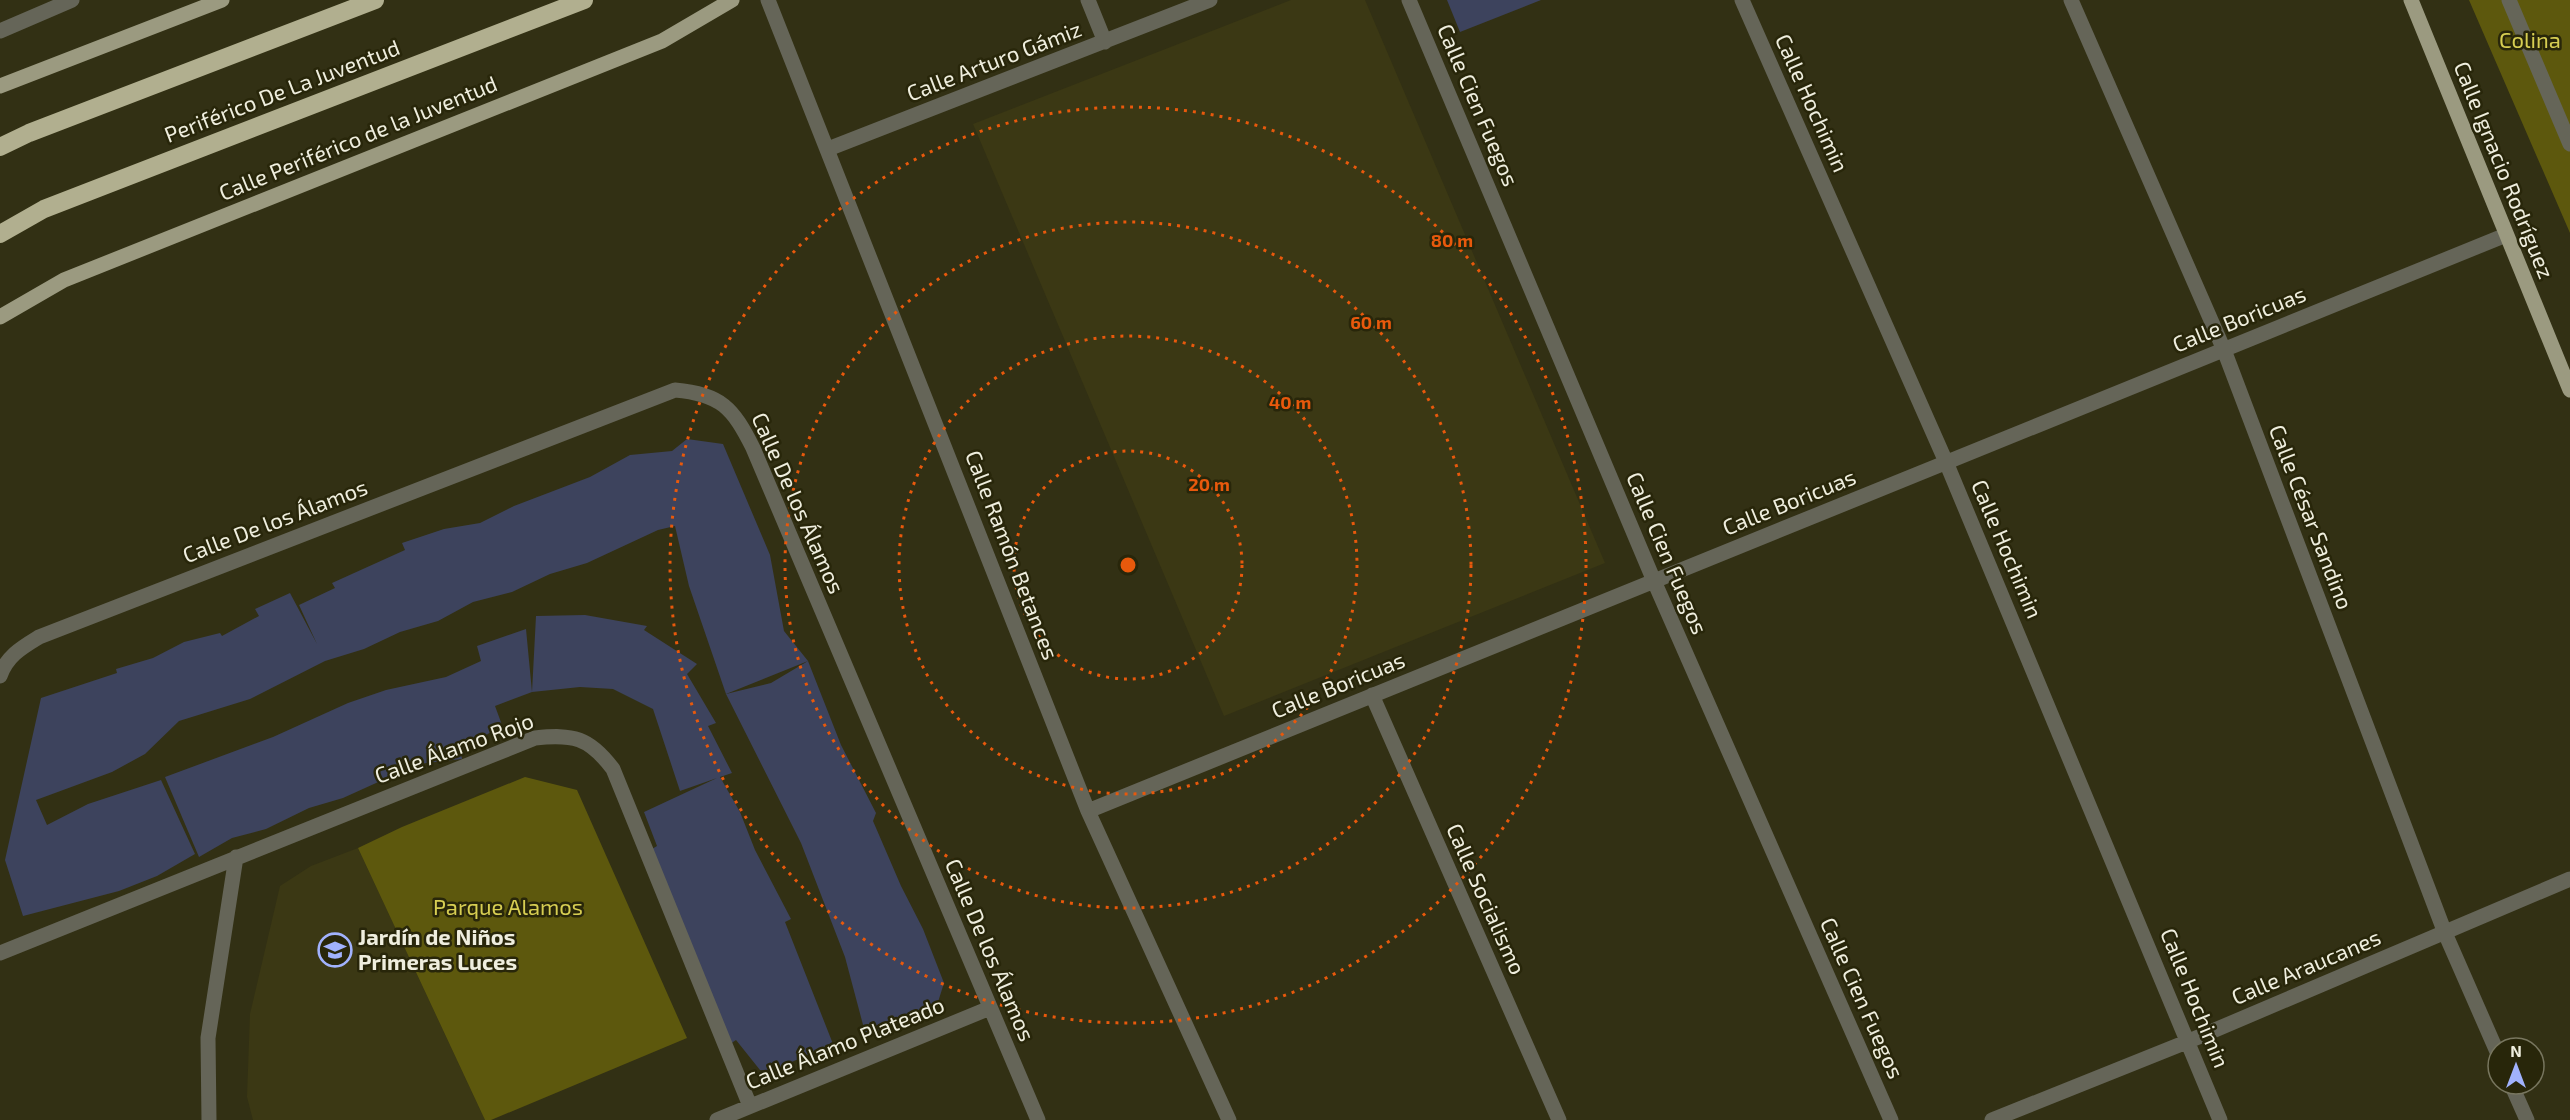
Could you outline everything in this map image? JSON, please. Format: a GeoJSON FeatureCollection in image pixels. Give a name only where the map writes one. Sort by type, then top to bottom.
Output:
{"type":"FeatureCollection","features":[{"type":"Feature","properties":{"kind":"highway"},"geometry":{"type":"LineString","coordinates":[[0,147],[29,133],[375,0]]}},
{"type":"Feature","properties":{"kind":"highway","name":"Periférico De La Juventud"},"geometry":{"type":"LineString","coordinates":[[0,234],[44,209],[584,0]]}},
{"type":"Feature","properties":{"kind":"main road"},"geometry":{"type":"LineString","coordinates":[[0,86],[222,0]]}},
{"type":"Feature","properties":{"kind":"main road","name":"Calle Periférico de la Juventud"},"geometry":{"type":"LineString","coordinates":[[0,317],[64,280],[662,41],[732,0]]}},
{"type":"Feature","properties":{"kind":"main road","name":"Calle Ignacio Rodríguez"},"geometry":{"type":"LineString","coordinates":[[2411,0],[2570,390]]}},
{"type":"Feature","properties":{"kind":"street"},"geometry":{"type":"LineString","coordinates":[[0,30],[72,0]]}},
{"type":"Feature","properties":{"kind":"street","name":"Calle Ramón Betances"},"geometry":{"type":"LineString","coordinates":[[768,0],[1088,811],[1229,1120]]}},
{"type":"Feature","properties":{"kind":"street"},"geometry":{"type":"LineString","coordinates":[[1088,0],[1105,42]]}},
{"type":"Feature","properties":{"kind":"street","name":"Calle Arturo Gámiz"},"geometry":{"type":"LineString","coordinates":[[828,150],[1210,0]]}},
{"type":"Feature","properties":{"kind":"street","name":"Calle Cien Fuegos"},"geometry":{"type":"LineString","coordinates":[[1409,0],[1654,581],[1891,1120]]}},
{"type":"Feature","properties":{"kind":"street","name":"Calle Hochimin"},"geometry":{"type":"LineString","coordinates":[[1742,0],[1946,462],[2220,1120]]}},
{"type":"Feature","properties":{"kind":"street","name":"Calle César Sandino"},"geometry":{"type":"LineString","coordinates":[[2071,0],[2224,350],[2445,933],[2490,1036]]}},
{"type":"Feature","properties":{"kind":"street"},"geometry":{"type":"LineString","coordinates":[[2509,0],[2570,144]]}},
{"type":"Feature","properties":{"kind":"street","name":"Calle Boricuas"},"geometry":{"type":"LineString","coordinates":[[1088,811],[2506,235]]}},
{"type":"Feature","properties":{"kind":"street","name":"Calle De los Álamos"},"geometry":{"type":"LineString","coordinates":[[0,676],[5,663],[39,637],[675,390],[703,393],[723,403],[740,420],[753,448],[1038,1120]]}},
{"type":"Feature","properties":{"kind":"street","name":"Calle Socialismo"},"geometry":{"type":"LineString","coordinates":[[1372,695],[1559,1120]]}},
{"type":"Feature","properties":{"kind":"street","name":"Calle Álamo Rojo"},"geometry":{"type":"LineString","coordinates":[[0,953],[535,738],[562,735],[582,740],[600,753],[613,769],[750,1106]]}},
{"type":"Feature","properties":{"kind":"street"},"geometry":{"type":"LineString","coordinates":[[209,1120],[208,1038],[236,857]]}},
{"type":"Feature","properties":{"kind":"street","name":"Calle Araucanes"},"geometry":{"type":"LineString","coordinates":[[1992,1120],[2189,1041],[2570,879]]}},
{"type":"Feature","properties":{"kind":"street","name":"Calle Álamo Plateado"},"geometry":{"type":"LineString","coordinates":[[717,1120],[990,1008]]}},
{"type":"Feature","properties":{"kind":"street"},"geometry":{"type":"LineString","coordinates":[[2516,1096],[2527,1120]]}},
{"type":"Feature","properties":{"kind":"shaded area"},"geometry":{"type":"Polygon","coordinates":[[[1291,0],[1365,0],[1605,563],[1224,716],[973,124],[1291,0]]]}},
{"type":"Feature","properties":{"kind":"shaded area","name":"Jardín de Niños Primeras Luces"},"geometry":{"type":"Polygon","coordinates":[[[358,848],[485,1120],[253,1120],[247,1097],[250,1014],[280,886],[311,866],[358,848]]]}},
{"type":"Feature","properties":{"kind":"green space","name":"Colina"},"geometry":{"type":"Polygon","coordinates":[[[2469,0],[2570,0],[2570,233],[2469,0]]]}},
{"type":"Feature","properties":{"kind":"green space","name":"Parque Alamos"},"geometry":{"type":"Polygon","coordinates":[[[525,777],[577,790],[687,1038],[491,1120],[485,1120],[358,848],[402,827],[525,777]]]}},
{"type":"Feature","properties":{"kind":"building"},"geometry":{"type":"Polygon","coordinates":[[[1447,0],[1541,0],[1460,32],[1447,0]]]}},
{"type":"Feature","properties":{"kind":"building"},"geometry":{"type":"Polygon","coordinates":[[[687,439],[723,444],[770,555],[784,631],[808,661],[726,694],[689,586],[675,526],[658,530],[587,563],[550,574],[512,592],[473,602],[438,621],[400,632],[364,649],[325,661],[250,699],[179,721],[145,754],[112,772],[36,800],[47,825],[88,804],[161,780],[195,854],[157,876],[119,891],[23,916],[5,860],[41,698],[117,673],[116,669],[153,658],[184,642],[220,633],[222,636],[259,616],[255,609],[290,593],[317,644],[299,605],[335,588],[332,583],[405,550],[402,543],[444,529],[480,523],[514,506],[590,477],[630,455],[672,451],[687,439]]]}},
{"type":"Feature","properties":{"kind":"building"},"geometry":{"type":"Polygon","coordinates":[[[585,615],[647,626],[644,630],[697,664],[687,674],[716,723],[708,726],[732,773],[720,777],[740,812],[755,850],[791,919],[785,922],[833,1044],[771,1071],[760,1070],[736,1040],[730,1044],[652,849],[657,846],[644,812],[717,778],[680,791],[653,709],[613,689],[580,687],[532,692],[536,616],[585,615]]]}},
{"type":"Feature","properties":{"kind":"building"},"geometry":{"type":"Polygon","coordinates":[[[526,629],[532,692],[495,706],[502,725],[461,751],[462,759],[418,764],[343,798],[309,808],[266,829],[232,838],[199,857],[165,777],[273,737],[348,703],[386,690],[446,677],[481,661],[477,646],[526,629]]]}},
{"type":"Feature","properties":{"kind":"building"},"geometry":{"type":"Polygon","coordinates":[[[808,661],[841,745],[876,813],[873,821],[901,886],[923,929],[944,983],[938,1002],[918,1015],[866,1036],[845,957],[801,843],[726,694],[771,683],[808,661]]]}},
{"type":"Feature","properties":{"kind":"place","name":"Jardín de Niños Primeras Luces"},"geometry":{"type":"Point","coordinates":[335,950]}}]}
